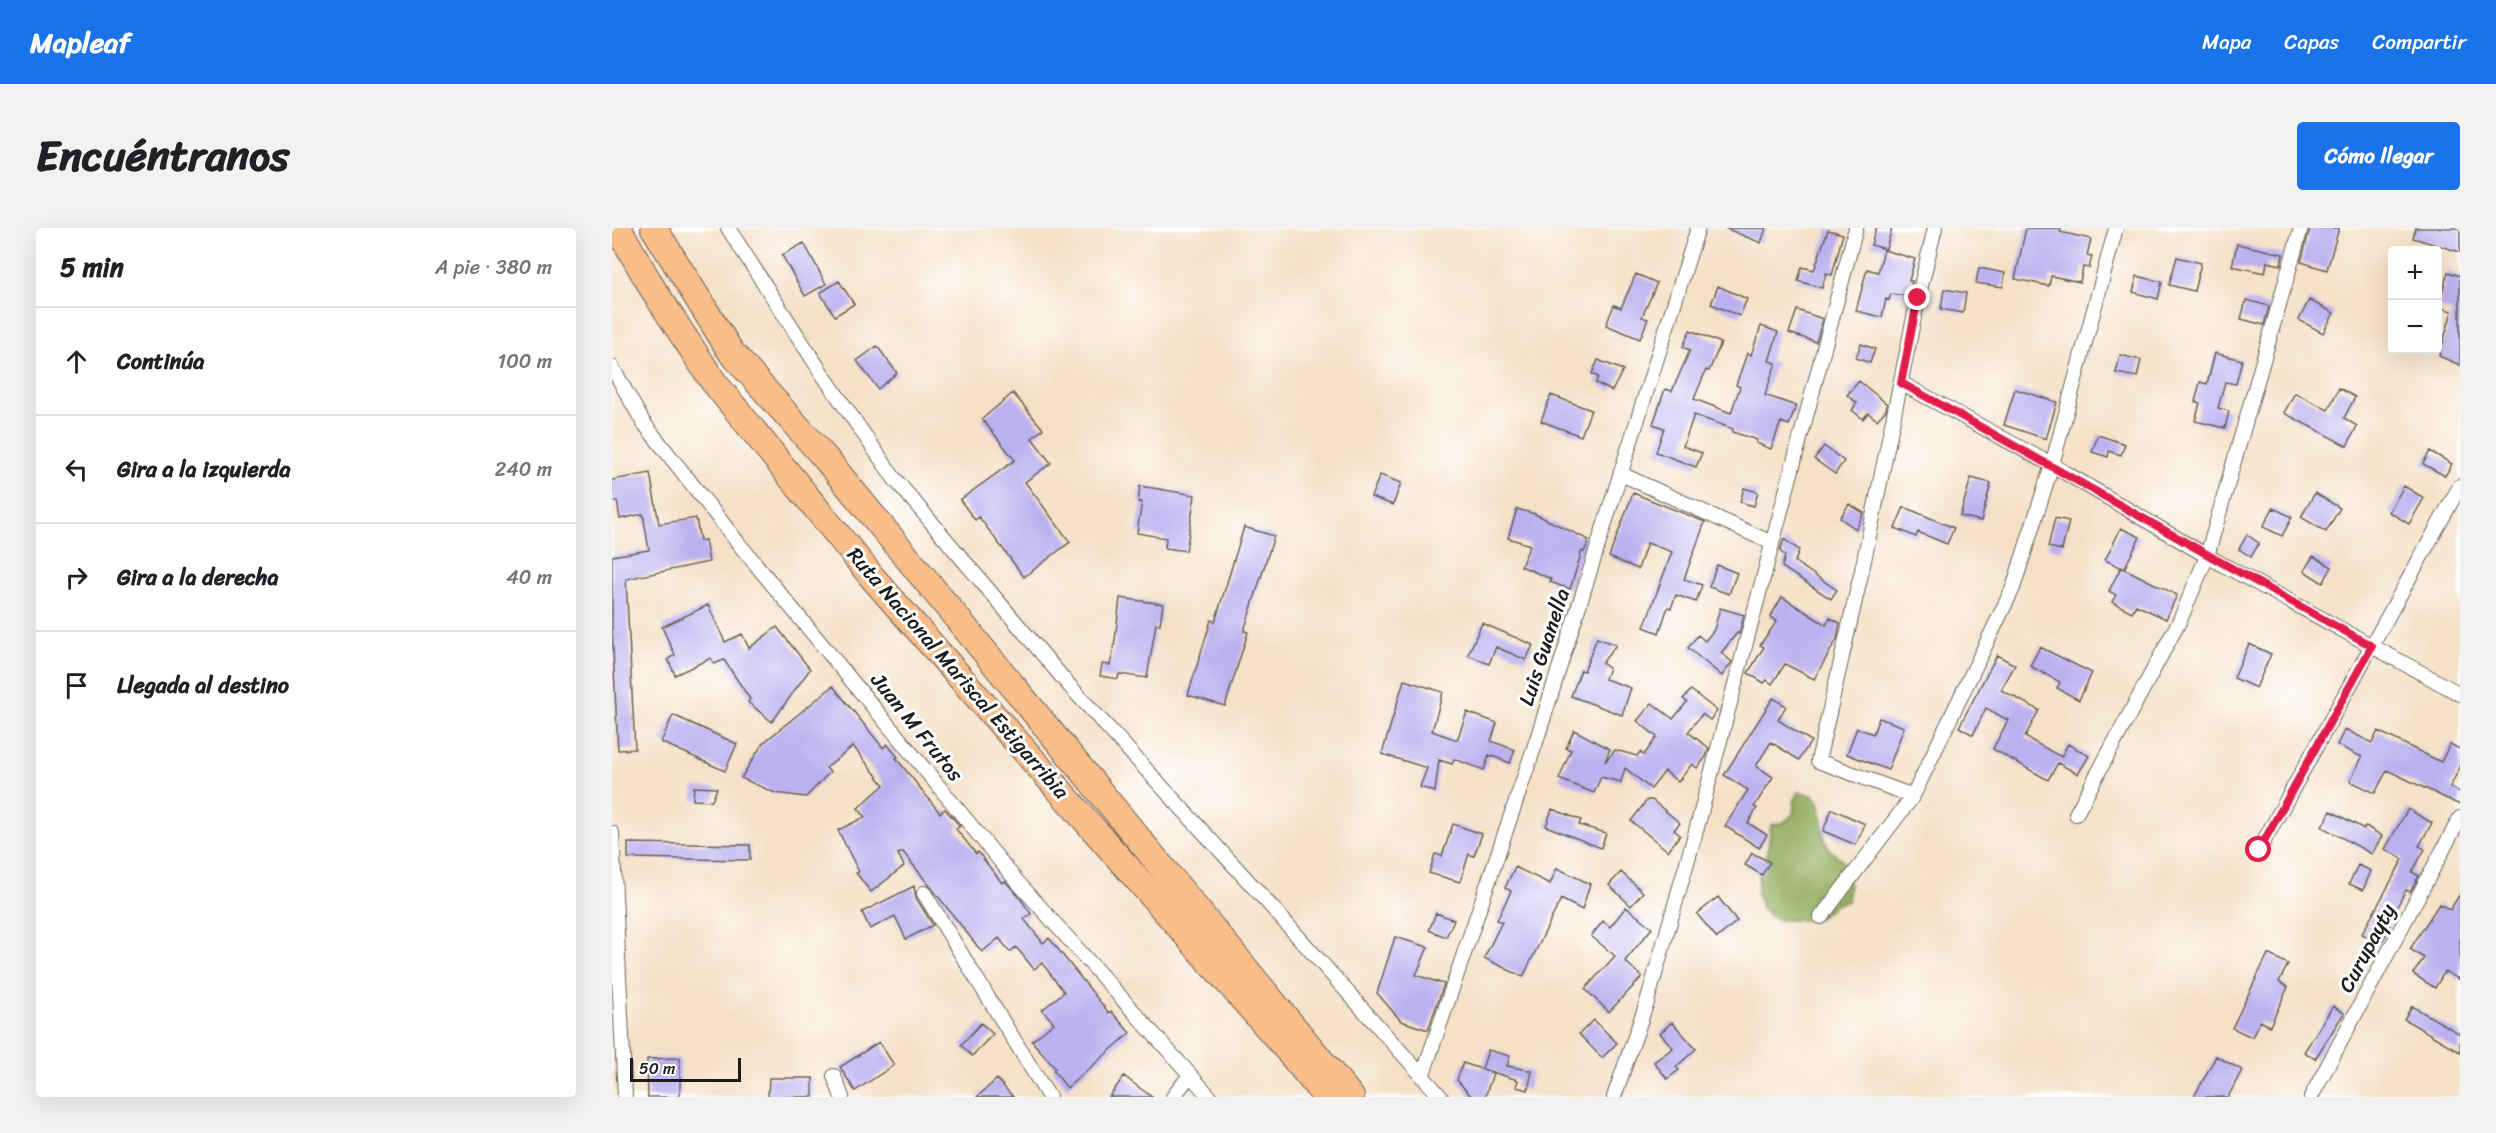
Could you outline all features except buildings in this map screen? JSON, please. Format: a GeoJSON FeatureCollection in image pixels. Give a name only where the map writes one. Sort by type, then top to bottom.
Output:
{"type":"FeatureCollection","features":[{"type":"Feature","properties":{"kind":"highway","name":"Ruta Nacional Mariscal Estigarribia"},"geometry":{"type":"LineString","coordinates":[[618,228],[654,291],[713,381],[858,559],[1326,1097]]}},
{"type":"Feature","properties":{"kind":"highway","name":"Ruta Nacional Mariscal Estigarribia"},"geometry":{"type":"LineString","coordinates":[[654,228],[731,352],[826,459],[1352,1097]]}},
{"type":"Feature","properties":{"kind":"street"},"geometry":{"type":"LineString","coordinates":[[728,228],[823,375],[901,486],[1067,683],[1441,1097]]}},
{"type":"Feature","properties":{"kind":"street","name":"Luis Guanella"},"geometry":{"type":"LineString","coordinates":[[1422,1077],[1536,742],[1698,228]]}},
{"type":"Feature","properties":{"kind":"street"},"geometry":{"type":"LineString","coordinates":[[1614,1097],[1647,1002],[1689,854],[1856,228]]}},
{"type":"Feature","properties":{"kind":"street"},"geometry":{"type":"LineString","coordinates":[[1913,796],[1818,761],[1935,228]]}},
{"type":"Feature","properties":{"kind":"street"},"geometry":{"type":"LineString","coordinates":[[1821,917],[1913,796],[2013,588],[2052,465],[2116,228]]}},
{"type":"Feature","properties":{"kind":"street"},"geometry":{"type":"LineString","coordinates":[[2076,814],[2180,620],[2207,556],[2301,228]]}},
{"type":"Feature","properties":{"kind":"street","name":"Juan M Frutos"},"geometry":{"type":"LineString","coordinates":[[614,376],[643,422],[739,544],[1015,879],[1210,1097]]}},
{"type":"Feature","properties":{"kind":"street"},"geometry":{"type":"LineString","coordinates":[[1901,383],[2052,465],[2207,556],[2460,694]]}},
{"type":"Feature","properties":{"kind":"street"},"geometry":{"type":"LineString","coordinates":[[1621,474],[1773,543]]}},
{"type":"Feature","properties":{"kind":"street"},"geometry":{"type":"LineString","coordinates":[[2259,850],[2460,486]]}},
{"type":"Feature","properties":{"kind":"street","name":"Curupayty"},"geometry":{"type":"LineString","coordinates":[[2311,1097],[2460,818]]}},
{"type":"Feature","properties":{"kind":"street"},"geometry":{"type":"LineString","coordinates":[[612,833],[625,1097]]}},
{"type":"Feature","properties":{"kind":"street"},"geometry":{"type":"LineString","coordinates":[[924,893],[1049,1097]]}},
{"type":"Feature","properties":{"kind":"street"},"geometry":{"type":"LineString","coordinates":[[1173,1097],[1190,1075]]}},
{"type":"Feature","properties":{"kind":"street"},"geometry":{"type":"LineString","coordinates":[[834,1076],[842,1097]]}},
{"type":"Feature","properties":{"kind":"green space"},"geometry":{"type":"Polygon","coordinates":[[[1799,792],[1809,794],[1819,804],[1826,843],[1847,867],[1848,901],[1836,904],[1817,920],[1780,920],[1769,915],[1761,906],[1757,894],[1759,870],[1766,861],[1771,825],[1784,822],[1793,814],[1794,802],[1799,792]]]}},
{"type":"Feature","properties":{"kind":"route"},"geometry":{"type":"LineString","coordinates":[[1918,298],[1901,383],[2052,465],[2207,556],[2372,646],[2259,850]]}}]}
